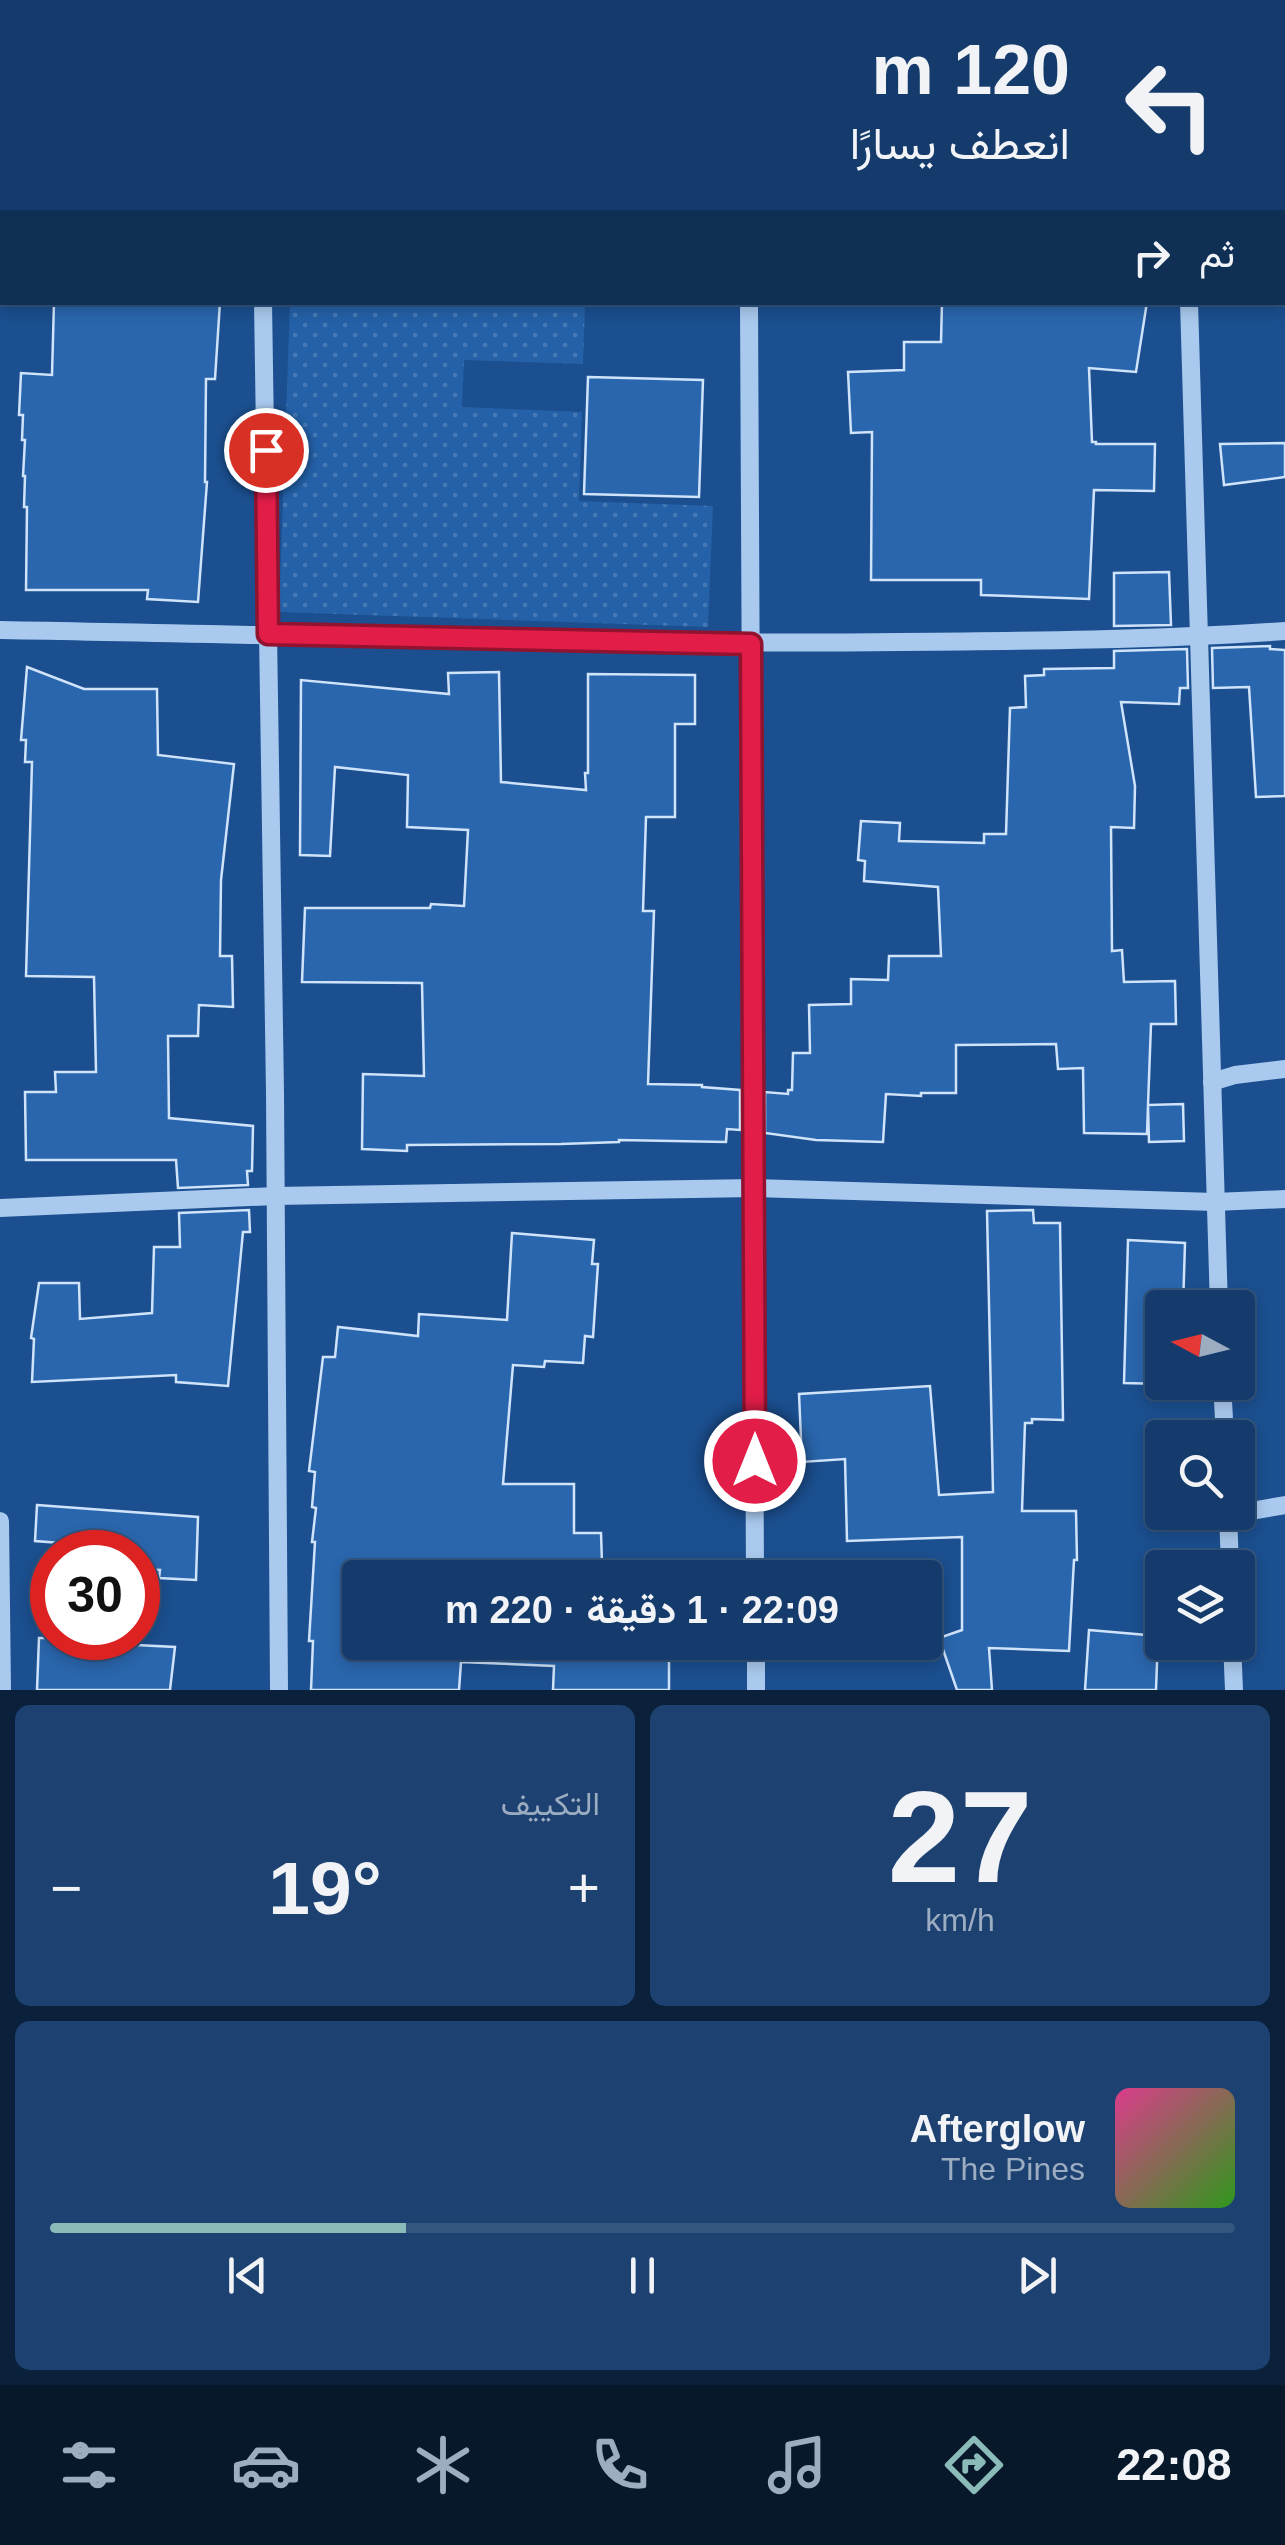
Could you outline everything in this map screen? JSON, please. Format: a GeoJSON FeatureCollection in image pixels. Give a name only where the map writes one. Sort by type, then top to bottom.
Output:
{"type":"FeatureCollection","features":[{"type":"Feature","properties":{"kind":"street"},"geometry":{"type":"LineString","coordinates":[[264,305],[279,1690]]}},
{"type":"Feature","properties":{"kind":"street"},"geometry":{"type":"LineString","coordinates":[[749,305],[756,1560]]}},
{"type":"Feature","properties":{"kind":"street"},"geometry":{"type":"LineString","coordinates":[[1194,305],[1218,1290]]}},
{"type":"Feature","properties":{"kind":"street"},"geometry":{"type":"LineString","coordinates":[[0,630],[751,644],[1201,637],[1285,631]]}},
{"type":"Feature","properties":{"kind":"street"},"geometry":{"type":"LineString","coordinates":[[1212,1082],[1285,1069]]}},
{"type":"Feature","properties":{"kind":"street"},"geometry":{"type":"LineString","coordinates":[[0,1208],[276,1196],[755,1188],[1215,1202],[1285,1198]]}},
{"type":"Feature","properties":{"kind":"street"},"geometry":{"type":"LineString","coordinates":[[1255,1510],[1285,1505]]}},
{"type":"Feature","properties":{"kind":"street"},"geometry":{"type":"LineString","coordinates":[[0,1520],[2,1690]]}},
{"type":"Feature","properties":{"kind":"street"},"geometry":{"type":"LineString","coordinates":[[756,1660],[756,1690]]}},
{"type":"Feature","properties":{"kind":"street"},"geometry":{"type":"LineString","coordinates":[[1233,1660],[1234,1690]]}},
{"type":"Feature","properties":{"kind":"shaded area"},"geometry":{"type":"Polygon","coordinates":[[[290,305],[585,305],[583,364],[464,360],[462,407],[582,412],[579,501],[713,506],[708,627],[279,612],[290,305]]]}},
{"type":"Feature","properties":{"kind":"building"},"geometry":{"type":"Polygon","coordinates":[[[54,305],[220,305],[215,379],[206,379],[207,482],[198,602],[147,599],[148,590],[26,590],[21,373],[52,375],[54,305]]]}},
{"type":"Feature","properties":{"kind":"building"},"geometry":{"type":"Polygon","coordinates":[[[942,305],[1147,305],[1136,372],[1089,368],[1092,442],[1155,444],[1154,491],[1094,490],[1089,599],[981,595],[981,580],[871,580],[872,432],[851,433],[848,372],[904,370],[904,342],[941,342],[942,305]]]}},
{"type":"Feature","properties":{"kind":"building"},"geometry":{"type":"Polygon","coordinates":[[[588,377],[703,380],[699,497],[584,494],[588,377]]]}},
{"type":"Feature","properties":{"kind":"building"},"geometry":{"type":"Polygon","coordinates":[[[1285,443],[1285,477],[1224,485],[1220,444],[1285,443]]]}},
{"type":"Feature","properties":{"kind":"building"},"geometry":{"type":"Polygon","coordinates":[[[1169,572],[1171,625],[1114,626],[1114,573],[1169,572]]]}},
{"type":"Feature","properties":{"kind":"building"},"geometry":{"type":"Polygon","coordinates":[[[1270,646],[1285,650],[1285,796],[1256,797],[1249,687],[1213,688],[1212,648],[1270,646]]]}},
{"type":"Feature","properties":{"kind":"building"},"geometry":{"type":"Polygon","coordinates":[[[1187,649],[1188,688],[1180,688],[1179,704],[1121,702],[1135,786],[1134,828],[1111,827],[1112,951],[1122,950],[1124,982],[1175,981],[1176,1024],[1151,1024],[1148,1105],[1183,1104],[1184,1141],[1149,1142],[1148,1106],[1147,1134],[1084,1133],[1083,1068],[1058,1069],[1056,1044],[956,1045],[956,1093],[886,1094],[883,1142],[816,1140],[765,1133],[765,1092],[788,1094],[792,1090],[793,1053],[810,1053],[809,1005],[851,1004],[851,979],[888,980],[889,956],[941,956],[938,887],[864,881],[865,861],[858,860],[861,821],[900,823],[899,841],[984,843],[984,834],[1006,834],[1010,708],[1026,707],[1025,676],[1044,675],[1044,669],[1114,668],[1114,651],[1187,649]]]}},
{"type":"Feature","properties":{"kind":"building"},"geometry":{"type":"Polygon","coordinates":[[[27,667],[84,689],[157,689],[158,755],[234,764],[221,880],[220,956],[232,956],[233,1007],[199,1005],[198,1036],[168,1036],[169,1118],[253,1126],[248,1185],[178,1188],[176,1160],[26,1160],[25,1092],[56,1092],[55,1072],[96,1072],[94,977],[26,976],[32,762],[25,762],[26,740],[21,740],[27,667]]]}},
{"type":"Feature","properties":{"kind":"building"},"geometry":{"type":"Polygon","coordinates":[[[499,672],[501,782],[586,790],[588,674],[695,675],[695,724],[675,724],[675,817],[646,817],[643,911],[654,911],[648,1084],[740,1090],[740,1130],[727,1129],[726,1142],[619,1140],[407,1145],[407,1151],[362,1149],[363,1074],[424,1076],[422,983],[302,982],[305,908],[464,906],[468,830],[407,827],[408,775],[335,767],[330,856],[300,855],[301,680],[449,694],[448,673],[499,672]]]}},
{"type":"Feature","properties":{"kind":"building"},"geometry":{"type":"Polygon","coordinates":[[[249,1210],[250,1232],[243,1232],[228,1386],[176,1382],[176,1375],[32,1382],[31,1338],[39,1283],[79,1283],[80,1319],[152,1313],[154,1247],[180,1247],[179,1213],[249,1210]]]}},
{"type":"Feature","properties":{"kind":"building"},"geometry":{"type":"Polygon","coordinates":[[[1033,1210],[1034,1223],[1060,1223],[1063,1420],[1032,1419],[1032,1423],[1025,1423],[1022,1511],[1076,1511],[1077,1560],[1069,1651],[989,1648],[992,1690],[957,1690],[942,1637],[962,1630],[962,1537],[847,1541],[845,1459],[802,1462],[799,1394],[930,1386],[939,1495],[993,1492],[987,1211],[1033,1210]]]}},
{"type":"Feature","properties":{"kind":"building"},"geometry":{"type":"Polygon","coordinates":[[[512,1233],[594,1240],[592,1264],[598,1264],[593,1337],[585,1336],[583,1363],[545,1361],[544,1367],[513,1365],[503,1484],[574,1484],[574,1533],[601,1533],[602,1560],[342,1560],[342,1660],[669,1660],[669,1690],[553,1690],[554,1666],[461,1662],[459,1690],[311,1690],[313,1641],[309,1641],[316,1508],[312,1507],[315,1472],[309,1471],[323,1357],[335,1357],[338,1327],[418,1336],[419,1314],[507,1320],[512,1233]]]}},
{"type":"Feature","properties":{"kind":"building"},"geometry":{"type":"Polygon","coordinates":[[[1128,1240],[1185,1243],[1184,1290],[1145,1290],[1145,1384],[1124,1383],[1128,1240]]]}},
{"type":"Feature","properties":{"kind":"building"},"geometry":{"type":"Polygon","coordinates":[[[37,1505],[198,1517],[196,1580],[160,1578],[160,1530],[36,1530],[37,1505]]]}},
{"type":"Feature","properties":{"kind":"building"},"geometry":{"type":"Polygon","coordinates":[[[1089,1630],[1145,1635],[1145,1660],[1157,1660],[1156,1690],[1085,1690],[1089,1630]]]}},
{"type":"Feature","properties":{"kind":"building"},"geometry":{"type":"Polygon","coordinates":[[[160,1646],[175,1647],[170,1690],[37,1690],[38,1660],[160,1660],[160,1646]]]}},
{"type":"Feature","properties":{"kind":"route"},"geometry":{"type":"LineString","coordinates":[[266,450],[268,634],[751,644],[755,1461]]}}]}
